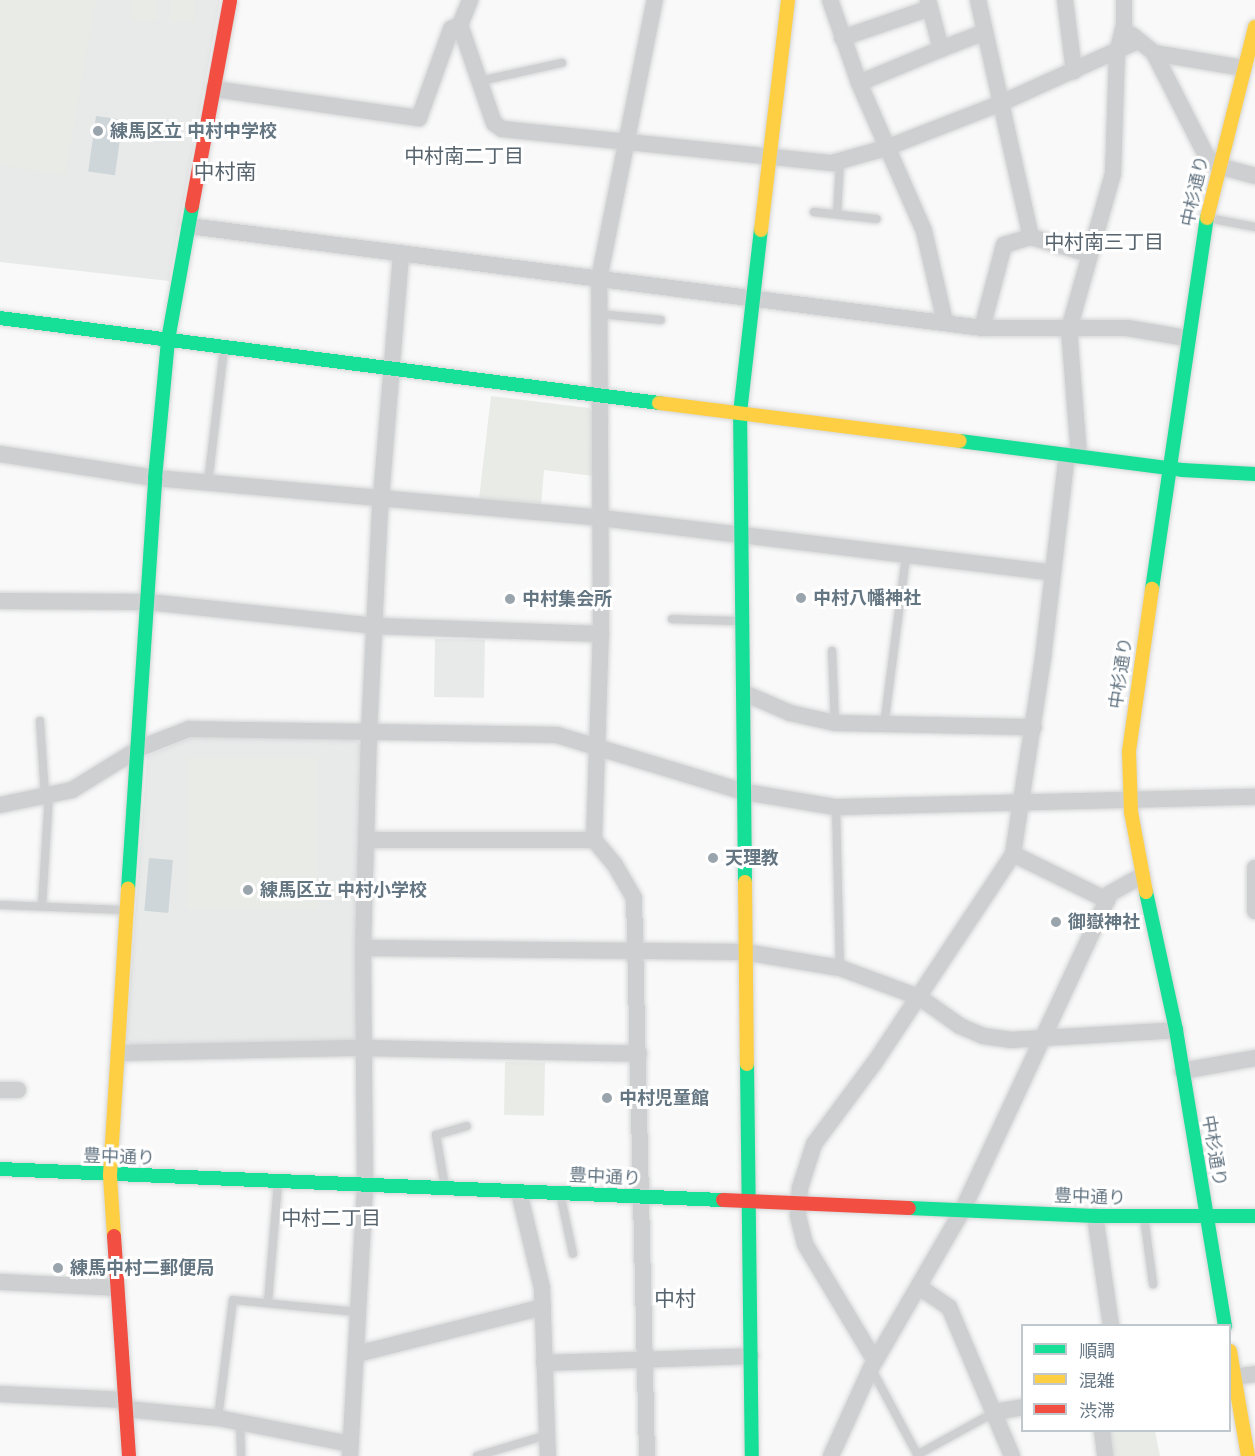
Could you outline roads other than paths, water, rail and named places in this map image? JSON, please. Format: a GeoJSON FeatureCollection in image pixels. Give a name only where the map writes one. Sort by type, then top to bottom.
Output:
{"type":"FeatureCollection","features":[{"type":"Feature","properties":{"kind":"street"},"geometry":{"type":"LineString","coordinates":[[129,1456],[110,1175],[140,748],[155,478],[168,340],[230,0]]}},
{"type":"Feature","properties":{"kind":"street"},"geometry":{"type":"LineString","coordinates":[[470,0],[460,25],[494,123],[502,129],[769,159],[840,162],[886,148],[999,104],[1117,53],[1138,41]]}},
{"type":"Feature","properties":{"kind":"street"},"geometry":{"type":"LineString","coordinates":[[646,1456],[634,898],[615,865],[594,840],[601,634],[599,279],[624,144],[655,0]]}},
{"type":"Feature","properties":{"kind":"street"},"geometry":{"type":"LineString","coordinates":[[752,1456],[740,413],[788,0]]}},
{"type":"Feature","properties":{"kind":"street"},"geometry":{"type":"LineString","coordinates":[[830,0],[859,83],[924,231],[945,322]]}},
{"type":"Feature","properties":{"kind":"street"},"geometry":{"type":"LineString","coordinates":[[978,0],[999,104],[1031,237]]}},
{"type":"Feature","properties":{"kind":"street"},"geometry":{"type":"LineString","coordinates":[[1065,0],[1074,71]]}},
{"type":"Feature","properties":{"kind":"street"},"geometry":{"type":"LineString","coordinates":[[873,1365],[805,1244],[797,1202],[814,1144],[919,997],[1013,854],[1034,726],[1053,573],[1073,456],[1069,329],[1113,174],[1117,53],[1124,25],[1124,0]]}},
{"type":"Feature","properties":{"kind":"street"},"geometry":{"type":"LineString","coordinates":[[842,38],[929,4],[941,50]]}},
{"type":"Feature","properties":{"kind":"street"},"geometry":{"type":"LineString","coordinates":[[214,89],[419,118],[451,29],[460,25]]}},
{"type":"Feature","properties":{"kind":"street"},"geometry":{"type":"LineString","coordinates":[[1124,25],[1138,41],[1154,53],[1244,68]]}},
{"type":"Feature","properties":{"kind":"street","name":"中杉通り"},"geometry":{"type":"LineString","coordinates":[[1225,1324],[1176,1030],[1142,876],[1130,799],[1129,751],[1187,338],[1218,166],[1255,27]]}},
{"type":"Feature","properties":{"kind":"street"},"geometry":{"type":"LineString","coordinates":[[859,83],[985,32]]}},
{"type":"Feature","properties":{"kind":"street"},"geometry":{"type":"LineString","coordinates":[[1154,53],[1192,134],[1218,166],[1255,176]]}},
{"type":"Feature","properties":{"kind":"street"},"geometry":{"type":"LineString","coordinates":[[189,226],[982,328],[1127,328],[1187,338]]}},
{"type":"Feature","properties":{"kind":"street"},"geometry":{"type":"LineString","coordinates":[[982,328],[1004,246],[1031,237],[1089,254]]}},
{"type":"Feature","properties":{"kind":"street"},"geometry":{"type":"LineString","coordinates":[[0,1394],[126,1404],[218,1418],[350,1450],[365,1184],[363,948],[368,840],[369,733],[390,368],[401,253]]}},
{"type":"Feature","properties":{"kind":"street"},"geometry":{"type":"LineString","coordinates":[[0,318],[1167,468],[1255,474]]}},
{"type":"Feature","properties":{"kind":"street"},"geometry":{"type":"LineString","coordinates":[[0,454],[208,484],[370,499],[382,497],[601,518],[742,533],[906,556],[1053,573]]}},
{"type":"Feature","properties":{"kind":"street"},"geometry":{"type":"LineString","coordinates":[[0,601],[148,602],[375,626],[601,634]]}},
{"type":"Feature","properties":{"kind":"street"},"geometry":{"type":"LineString","coordinates":[[744,693],[790,713],[835,723],[884,726],[1034,726]]}},
{"type":"Feature","properties":{"kind":"street"},"geometry":{"type":"LineString","coordinates":[[0,805],[72,790],[140,748],[189,729],[557,735],[745,792],[836,807],[1255,796]]}},
{"type":"Feature","properties":{"kind":"street"},"geometry":{"type":"LineString","coordinates":[[368,840],[594,840]]}},
{"type":"Feature","properties":{"kind":"street"},"geometry":{"type":"LineString","coordinates":[[1013,854],[1107,900]]}},
{"type":"Feature","properties":{"kind":"street"},"geometry":{"type":"LineString","coordinates":[[1255,868],[1255,911]]}},
{"type":"Feature","properties":{"kind":"street"},"geometry":{"type":"LineString","coordinates":[[831,1456],[873,1365],[963,1209],[1109,894],[1142,876]]}},
{"type":"Feature","properties":{"kind":"street"},"geometry":{"type":"LineString","coordinates":[[363,948],[745,952],[840,968],[919,997],[960,1026],[983,1036],[1042,1038],[1176,1030]]}},
{"type":"Feature","properties":{"kind":"street"},"geometry":{"type":"LineString","coordinates":[[118,1053],[364,1048],[639,1054]]}},
{"type":"Feature","properties":{"kind":"street"},"geometry":{"type":"LineString","coordinates":[[1182,1071],[1255,1058]]}},
{"type":"Feature","properties":{"kind":"street"},"geometry":{"type":"LineString","coordinates":[[0,1090],[18,1090]]}},
{"type":"Feature","properties":{"kind":"street","name":"豊中通り"},"geometry":{"type":"LineString","coordinates":[[0,1169],[1095,1216],[1207,1218],[1255,1216]]}},
{"type":"Feature","properties":{"kind":"street"},"geometry":{"type":"LineString","coordinates":[[519,1192],[543,1307],[548,1456]]}},
{"type":"Feature","properties":{"kind":"street"},"geometry":{"type":"LineString","coordinates":[[1095,1216],[1111,1324]]}},
{"type":"Feature","properties":{"kind":"street"},"geometry":{"type":"LineString","coordinates":[[0,1282],[117,1288]]}},
{"type":"Feature","properties":{"kind":"street"},"geometry":{"type":"LineString","coordinates":[[919,1287],[949,1307],[1012,1456]]}},
{"type":"Feature","properties":{"kind":"street"},"geometry":{"type":"LineString","coordinates":[[357,1354],[543,1307]]}},
{"type":"Feature","properties":{"kind":"street"},"geometry":{"type":"LineString","coordinates":[[544,1363],[751,1356]]}},
{"type":"Feature","properties":{"kind":"street"},"geometry":{"type":"LineString","coordinates":[[1248,1456],[1232,1372],[1255,1374]]}},
{"type":"Feature","properties":{"kind":"street"},"geometry":{"type":"LineString","coordinates":[[995,1412],[1021,1407]]}},
{"type":"Feature","properties":{"kind":"street"},"geometry":{"type":"LineString","coordinates":[[1102,1432],[1105,1456]]}},
{"type":"Feature","properties":{"kind":"lane"},"geometry":{"type":"LineString","coordinates":[[480,81],[562,63]]}},
{"type":"Feature","properties":{"kind":"lane"},"geometry":{"type":"LineString","coordinates":[[837,214],[840,162]]}},
{"type":"Feature","properties":{"kind":"lane"},"geometry":{"type":"LineString","coordinates":[[814,212],[877,219]]}},
{"type":"Feature","properties":{"kind":"lane"},"geometry":{"type":"LineString","coordinates":[[1208,218],[1255,227]]}},
{"type":"Feature","properties":{"kind":"lane"},"geometry":{"type":"LineString","coordinates":[[599,314],[661,320]]}},
{"type":"Feature","properties":{"kind":"lane"},"geometry":{"type":"LineString","coordinates":[[208,484],[224,348]]}},
{"type":"Feature","properties":{"kind":"lane"},"geometry":{"type":"LineString","coordinates":[[884,726],[906,556]]}},
{"type":"Feature","properties":{"kind":"lane"},"geometry":{"type":"LineString","coordinates":[[672,619],[743,621]]}},
{"type":"Feature","properties":{"kind":"lane"},"geometry":{"type":"LineString","coordinates":[[832,651],[835,723]]}},
{"type":"Feature","properties":{"kind":"lane"},"geometry":{"type":"LineString","coordinates":[[40,721],[47,795],[42,906]]}},
{"type":"Feature","properties":{"kind":"lane"},"geometry":{"type":"LineString","coordinates":[[836,807],[840,968]]}},
{"type":"Feature","properties":{"kind":"lane"},"geometry":{"type":"LineString","coordinates":[[0,905],[128,910]]}},
{"type":"Feature","properties":{"kind":"lane"},"geometry":{"type":"LineString","coordinates":[[445,1187],[436,1135],[467,1126]]}},
{"type":"Feature","properties":{"kind":"lane"},"geometry":{"type":"LineString","coordinates":[[268,1302],[278,1181]]}},
{"type":"Feature","properties":{"kind":"lane"},"geometry":{"type":"LineString","coordinates":[[560,1193],[573,1254]]}},
{"type":"Feature","properties":{"kind":"lane"},"geometry":{"type":"LineString","coordinates":[[1144,1217],[1153,1284]]}},
{"type":"Feature","properties":{"kind":"lane"},"geometry":{"type":"LineString","coordinates":[[218,1418],[233,1300],[358,1312]]}},
{"type":"Feature","properties":{"kind":"lane"},"geometry":{"type":"LineString","coordinates":[[873,1365],[917,1456],[995,1412]]}},
{"type":"Feature","properties":{"kind":"lane"},"geometry":{"type":"LineString","coordinates":[[240,1423],[241,1456]]}},
{"type":"Feature","properties":{"kind":"lane"},"geometry":{"type":"LineString","coordinates":[[477,1456],[547,1435]]}},
{"type":"Feature","properties":{"kind":"place","name":"練馬区立 中村中学校"},"geometry":{"type":"Point","coordinates":[98,131]}},
{"type":"Feature","properties":{"kind":"place","name":"中村八幡神社"},"geometry":{"type":"Point","coordinates":[801,598]}},
{"type":"Feature","properties":{"kind":"place","name":"中村集会所"},"geometry":{"type":"Point","coordinates":[510,599]}},
{"type":"Feature","properties":{"kind":"place","name":"天理教"},"geometry":{"type":"Point","coordinates":[713,858]}},
{"type":"Feature","properties":{"kind":"place","name":"練馬区立 中村小学校"},"geometry":{"type":"Point","coordinates":[248,890]}},
{"type":"Feature","properties":{"kind":"place","name":"御嶽神社"},"geometry":{"type":"Point","coordinates":[1056,922]}},
{"type":"Feature","properties":{"kind":"place","name":"中村児童館"},"geometry":{"type":"Point","coordinates":[607,1098]}},
{"type":"Feature","properties":{"kind":"place","name":"練馬中村二郵便局"},"geometry":{"type":"Point","coordinates":[58,1268]}},
{"type":"Feature","properties":{"kind":"district","name":"中村南二丁目"},"geometry":{"type":"Point","coordinates":[464,156]}},
{"type":"Feature","properties":{"kind":"district","name":"中村南"},"geometry":{"type":"Point","coordinates":[225,172]}},
{"type":"Feature","properties":{"kind":"district","name":"中村南三丁目"},"geometry":{"type":"Point","coordinates":[1104,242]}},
{"type":"Feature","properties":{"kind":"district","name":"中村二丁目"},"geometry":{"type":"Point","coordinates":[331,1218]}},
{"type":"Feature","properties":{"kind":"district","name":"中村"},"geometry":{"type":"Point","coordinates":[675,1299]}}]}
